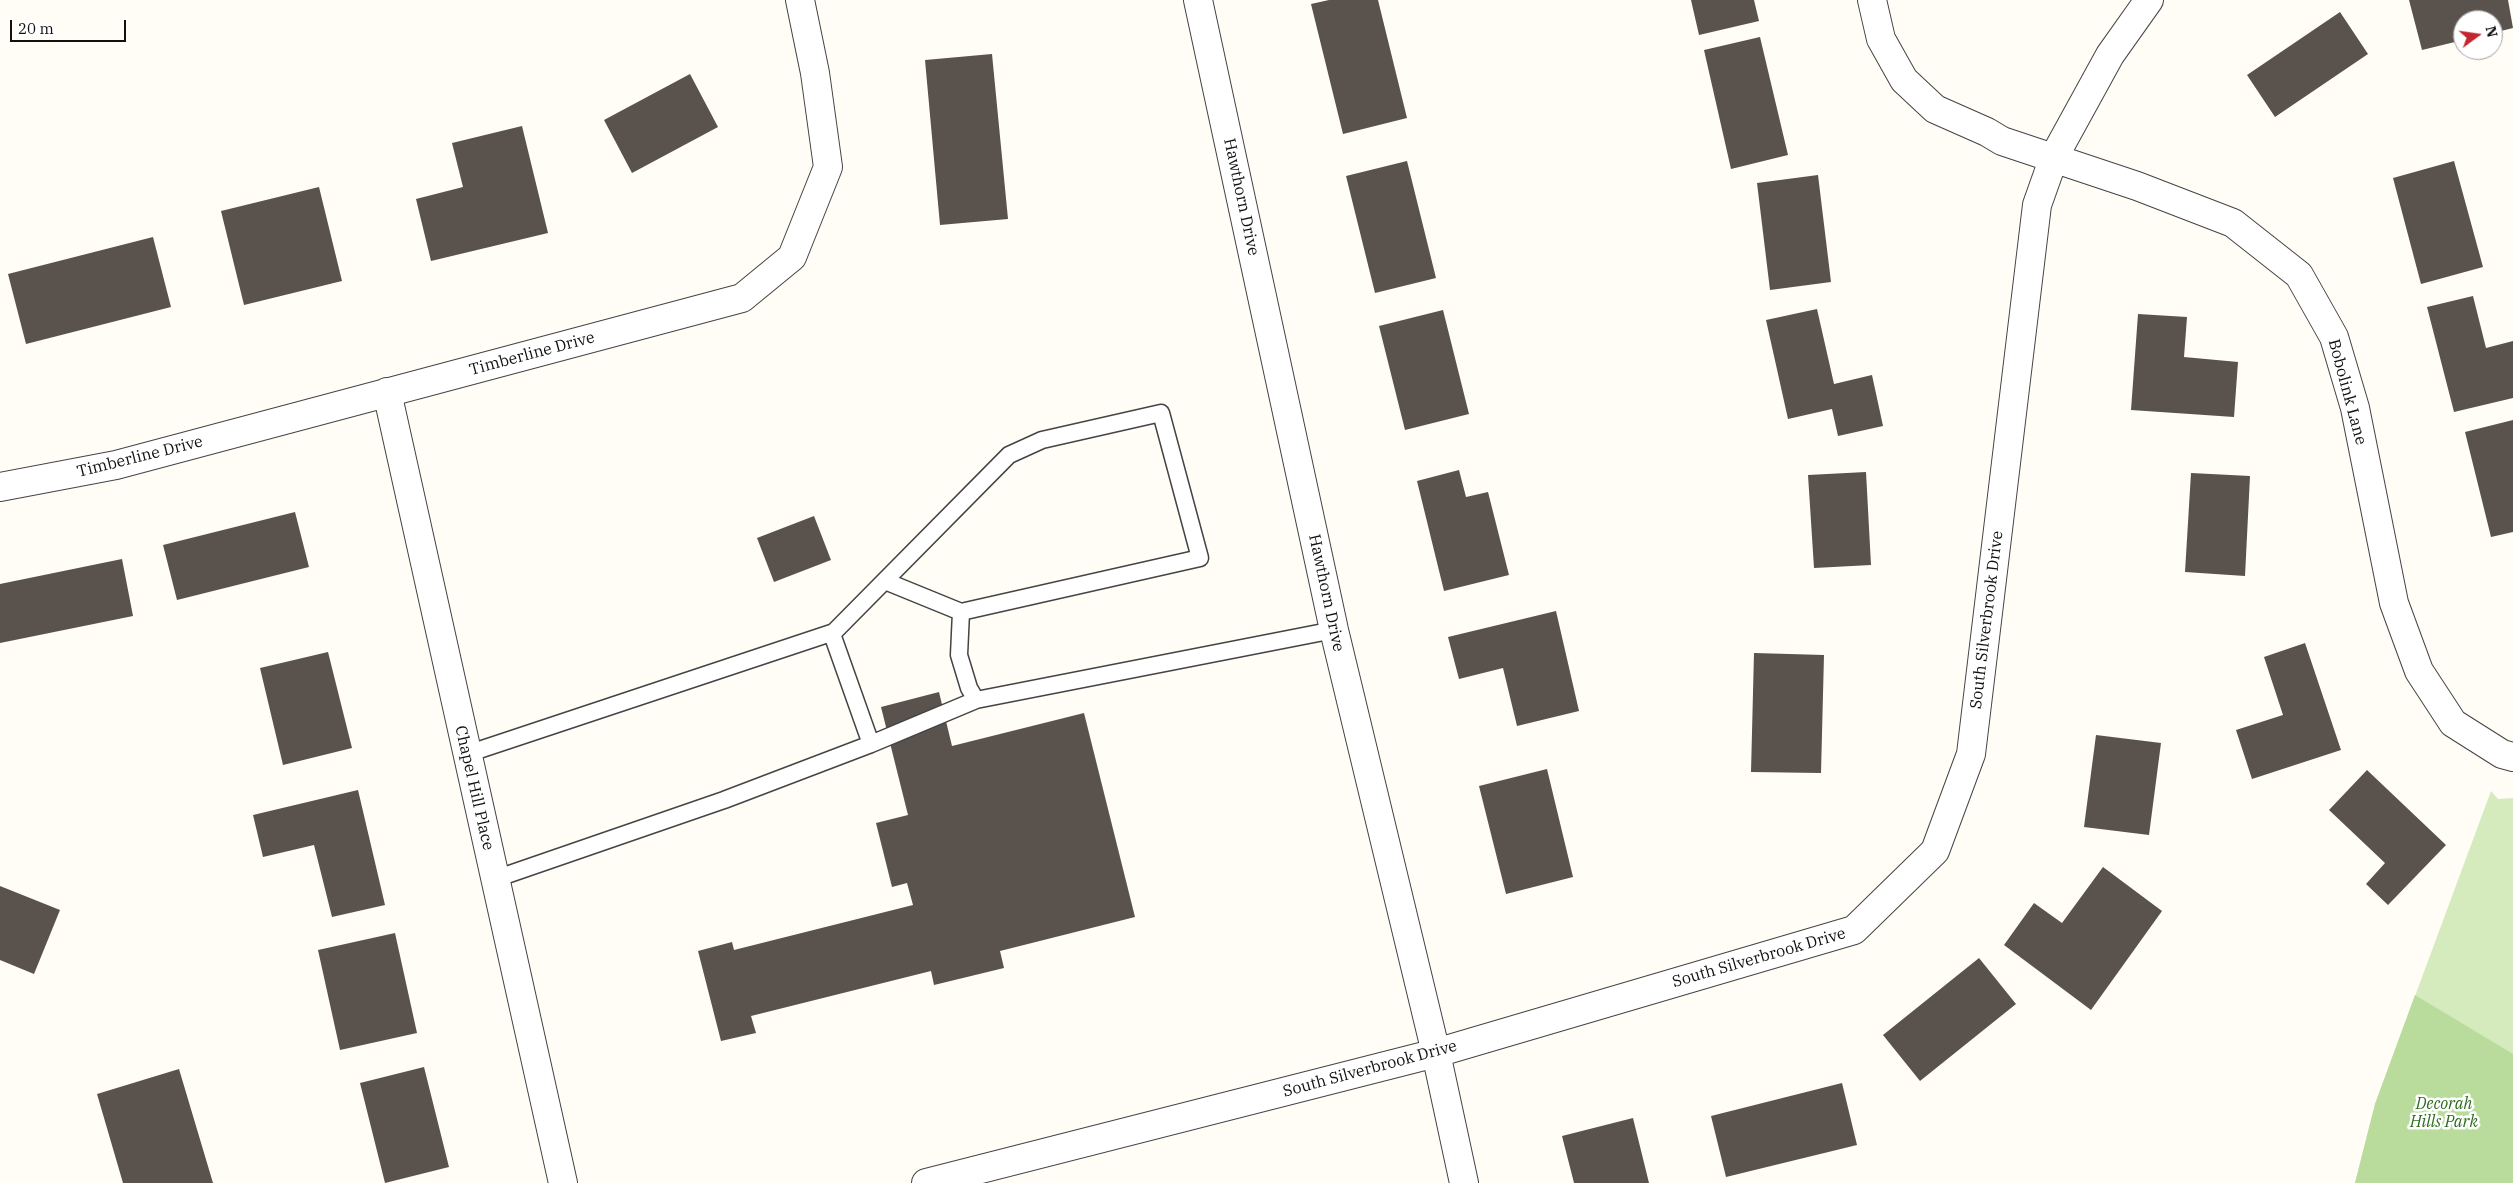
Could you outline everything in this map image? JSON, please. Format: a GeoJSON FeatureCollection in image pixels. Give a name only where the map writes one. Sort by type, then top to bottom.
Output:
{"type":"FeatureCollection","features":[{"type":"Feature","properties":{"kind":"street","name":"Timberline Drive"},"geometry":{"type":"LineString","coordinates":[[0,487],[116,466],[742,298],[792,257],[828,168],[815,73],[800,0]]}},
{"type":"Feature","properties":{"kind":"street","name":"Hawthorn Drive"},"geometry":{"type":"LineString","coordinates":[[1198,0],[1334,630],[1436,1053],[1464,1183]]}},
{"type":"Feature","properties":{"kind":"street","name":"Bobolink Lane"},"geometry":{"type":"LineString","coordinates":[[1872,0],[1881,39],[1904,80],[1935,109],[1987,132],[2002,141],[2054,157],[2233,223],[2299,275],[2334,337],[2355,408],[2394,603],[2419,671],[2453,723],[2502,754],[2513,757]]}},
{"type":"Feature","properties":{"kind":"street","name":"South Silverbrook Drive"},"geometry":{"type":"LineString","coordinates":[[926,1183],[1436,1053],[1854,930],[1935,851],[1971,754],[2037,205],[2054,157],[2110,56],[2149,0]]}},
{"type":"Feature","properties":{"kind":"street","name":"Chapel Hill Place"},"geometry":{"type":"LineString","coordinates":[[387,392],[563,1183]]}},
{"type":"Feature","properties":{"kind":"lane"},"geometry":{"type":"LineString","coordinates":[[467,754],[834,632],[1009,455],[1042,440],[1161,413],[1200,558],[961,612],[885,581]]}},
{"type":"Feature","properties":{"kind":"lane"},"geometry":{"type":"LineString","coordinates":[[961,612],[959,655],[969,688],[976,700]]}},
{"type":"Feature","properties":{"kind":"lane"},"geometry":{"type":"LineString","coordinates":[[495,879],[724,800],[871,744],[976,700],[1334,630]]}},
{"type":"Feature","properties":{"kind":"lane"},"geometry":{"type":"LineString","coordinates":[[834,632],[832,634],[871,744]]}},
{"type":"Feature","properties":{"kind":"green space","name":"Decorah Hills Park"},"geometry":{"type":"Polygon","coordinates":[[[2491,791],[2498,799],[2513,798],[2513,1183],[2355,1183],[2375,1104],[2491,791]]]}},
{"type":"Feature","properties":{"kind":"green space"},"geometry":{"type":"Polygon","coordinates":[[[2415,995],[2513,1054],[2513,1183],[2355,1183],[2375,1104],[2415,995]]]}},
{"type":"Feature","properties":{"kind":"building"},"geometry":{"type":"Polygon","coordinates":[[[1329,0],[1378,0],[1407,118],[1343,134],[1311,4],[1329,0]]]}},
{"type":"Feature","properties":{"kind":"building"},"geometry":{"type":"Polygon","coordinates":[[[1691,0],[1754,0],[1759,21],[1699,35],[1691,0]]]}},
{"type":"Feature","properties":{"kind":"building"},"geometry":{"type":"Polygon","coordinates":[[[2409,0],[2508,0],[2513,28],[2503,30],[2503,10],[2453,10],[2453,42],[2422,50],[2409,0]]]}},
{"type":"Feature","properties":{"kind":"building"},"geometry":{"type":"Polygon","coordinates":[[[2340,12],[2368,54],[2275,117],[2247,75],[2340,12]]]}},
{"type":"Feature","properties":{"kind":"building"},"geometry":{"type":"Polygon","coordinates":[[[1760,37],[1788,155],[1731,169],[1704,50],[1760,37]]]}},
{"type":"Feature","properties":{"kind":"building"},"geometry":{"type":"Polygon","coordinates":[[[992,54],[1008,219],[940,225],[925,60],[992,54]]]}},
{"type":"Feature","properties":{"kind":"building"},"geometry":{"type":"Polygon","coordinates":[[[690,74],[718,127],[632,173],[604,120],[690,74]]]}},
{"type":"Feature","properties":{"kind":"building"},"geometry":{"type":"Polygon","coordinates":[[[522,126],[548,233],[431,261],[416,199],[463,187],[452,143],[522,126]]]}},
{"type":"Feature","properties":{"kind":"building"},"geometry":{"type":"Polygon","coordinates":[[[1407,161],[1436,278],[1375,293],[1346,176],[1407,161]]]}},
{"type":"Feature","properties":{"kind":"building"},"geometry":{"type":"Polygon","coordinates":[[[2454,161],[2483,267],[2421,284],[2393,178],[2454,161]]]}},
{"type":"Feature","properties":{"kind":"building"},"geometry":{"type":"Polygon","coordinates":[[[1818,175],[1831,282],[1770,290],[1757,183],[1818,175]]]}},
{"type":"Feature","properties":{"kind":"building"},"geometry":{"type":"Polygon","coordinates":[[[319,187],[342,281],[244,305],[221,211],[319,187]]]}},
{"type":"Feature","properties":{"kind":"building"},"geometry":{"type":"Polygon","coordinates":[[[153,237],[171,307],[26,344],[8,274],[153,237]]]}},
{"type":"Feature","properties":{"kind":"building"},"geometry":{"type":"Polygon","coordinates":[[[2473,296],[2486,348],[2513,341],[2513,398],[2454,412],[2427,307],[2473,296]]]}},
{"type":"Feature","properties":{"kind":"building"},"geometry":{"type":"Polygon","coordinates":[[[1817,309],[1834,384],[1872,375],[1883,426],[1838,436],[1832,409],[1788,419],[1766,320],[1817,309]]]}},
{"type":"Feature","properties":{"kind":"building"},"geometry":{"type":"Polygon","coordinates":[[[1443,310],[1469,414],[1405,430],[1379,326],[1443,310]]]}},
{"type":"Feature","properties":{"kind":"building"},"geometry":{"type":"Polygon","coordinates":[[[2138,314],[2187,317],[2184,357],[2238,362],[2234,417],[2131,410],[2138,314]]]}},
{"type":"Feature","properties":{"kind":"building"},"geometry":{"type":"Polygon","coordinates":[[[2513,420],[2513,532],[2491,537],[2465,432],[2513,420]]]}},
{"type":"Feature","properties":{"kind":"building"},"geometry":{"type":"Polygon","coordinates":[[[1459,470],[1466,497],[1488,492],[1509,575],[1444,591],[1417,481],[1459,470]]]}},
{"type":"Feature","properties":{"kind":"building"},"geometry":{"type":"Polygon","coordinates":[[[1866,472],[1871,565],[1814,568],[1808,475],[1866,472]]]}},
{"type":"Feature","properties":{"kind":"building"},"geometry":{"type":"Polygon","coordinates":[[[2191,473],[2250,476],[2245,576],[2185,572],[2191,473]]]}},
{"type":"Feature","properties":{"kind":"building"},"geometry":{"type":"Polygon","coordinates":[[[295,512],[309,567],[177,600],[163,545],[295,512]]]}},
{"type":"Feature","properties":{"kind":"building"},"geometry":{"type":"Polygon","coordinates":[[[814,516],[831,560],[774,582],[757,538],[814,516]]]}},
{"type":"Feature","properties":{"kind":"building"},"geometry":{"type":"Polygon","coordinates":[[[122,559],[133,616],[0,643],[0,584],[122,559]]]}},
{"type":"Feature","properties":{"kind":"building"},"geometry":{"type":"Polygon","coordinates":[[[1556,611],[1579,711],[1517,726],[1503,668],[1459,679],[1448,637],[1556,611]]]}},
{"type":"Feature","properties":{"kind":"building"},"geometry":{"type":"Polygon","coordinates":[[[2305,643],[2341,750],[2252,779],[2236,730],[2283,715],[2264,657],[2305,643]]]}},
{"type":"Feature","properties":{"kind":"building"},"geometry":{"type":"Polygon","coordinates":[[[328,652],[352,748],[283,765],[260,668],[328,652]]]}},
{"type":"Feature","properties":{"kind":"building"},"geometry":{"type":"Polygon","coordinates":[[[1754,653],[1824,655],[1821,773],[1751,772],[1754,653]]]}},
{"type":"Feature","properties":{"kind":"building"},"geometry":{"type":"Polygon","coordinates":[[[939,692],[952,746],[1084,713],[1135,917],[1000,951],[1004,968],[934,985],[931,971],[751,1016],[756,1033],[721,1041],[698,951],[732,942],[734,950],[913,905],[907,883],[892,887],[876,823],[908,815],[881,707],[939,692]]]}},
{"type":"Feature","properties":{"kind":"building"},"geometry":{"type":"Polygon","coordinates":[[[2096,735],[2161,743],[2149,835],[2084,827],[2096,735]]]}},
{"type":"Feature","properties":{"kind":"building"},"geometry":{"type":"Polygon","coordinates":[[[1547,769],[1573,877],[1506,894],[1479,786],[1547,769]]]}},
{"type":"Feature","properties":{"kind":"building"},"geometry":{"type":"Polygon","coordinates":[[[2367,770],[2446,845],[2388,905],[2366,884],[2385,863],[2329,810],[2367,770]]]}},
{"type":"Feature","properties":{"kind":"building"},"geometry":{"type":"Polygon","coordinates":[[[358,790],[385,905],[332,917],[314,845],[263,857],[253,815],[358,790]]]}},
{"type":"Feature","properties":{"kind":"building"},"geometry":{"type":"Polygon","coordinates":[[[2103,867],[2162,911],[2091,1010],[2004,945],[2034,903],[2062,923],[2103,867]]]}},
{"type":"Feature","properties":{"kind":"building"},"geometry":{"type":"Polygon","coordinates":[[[0,886],[60,910],[34,974],[0,960],[0,886]]]}},
{"type":"Feature","properties":{"kind":"building"},"geometry":{"type":"Polygon","coordinates":[[[395,933],[417,1033],[340,1050],[318,950],[395,933]]]}},
{"type":"Feature","properties":{"kind":"building"},"geometry":{"type":"Polygon","coordinates":[[[1979,958],[2016,1004],[1920,1081],[1883,1035],[1979,958]]]}},
{"type":"Feature","properties":{"kind":"building"},"geometry":{"type":"Polygon","coordinates":[[[424,1067],[449,1167],[385,1183],[360,1083],[424,1067]]]}},
{"type":"Feature","properties":{"kind":"building"},"geometry":{"type":"Polygon","coordinates":[[[179,1069],[213,1183],[123,1183],[97,1094],[179,1069]]]}},
{"type":"Feature","properties":{"kind":"building"},"geometry":{"type":"Polygon","coordinates":[[[1842,1083],[1857,1145],[1726,1177],[1711,1116],[1842,1083]]]}},
{"type":"Feature","properties":{"kind":"building"},"geometry":{"type":"Polygon","coordinates":[[[1633,1118],[1649,1183],[1574,1183],[1562,1136],[1633,1118]]]}}]}
